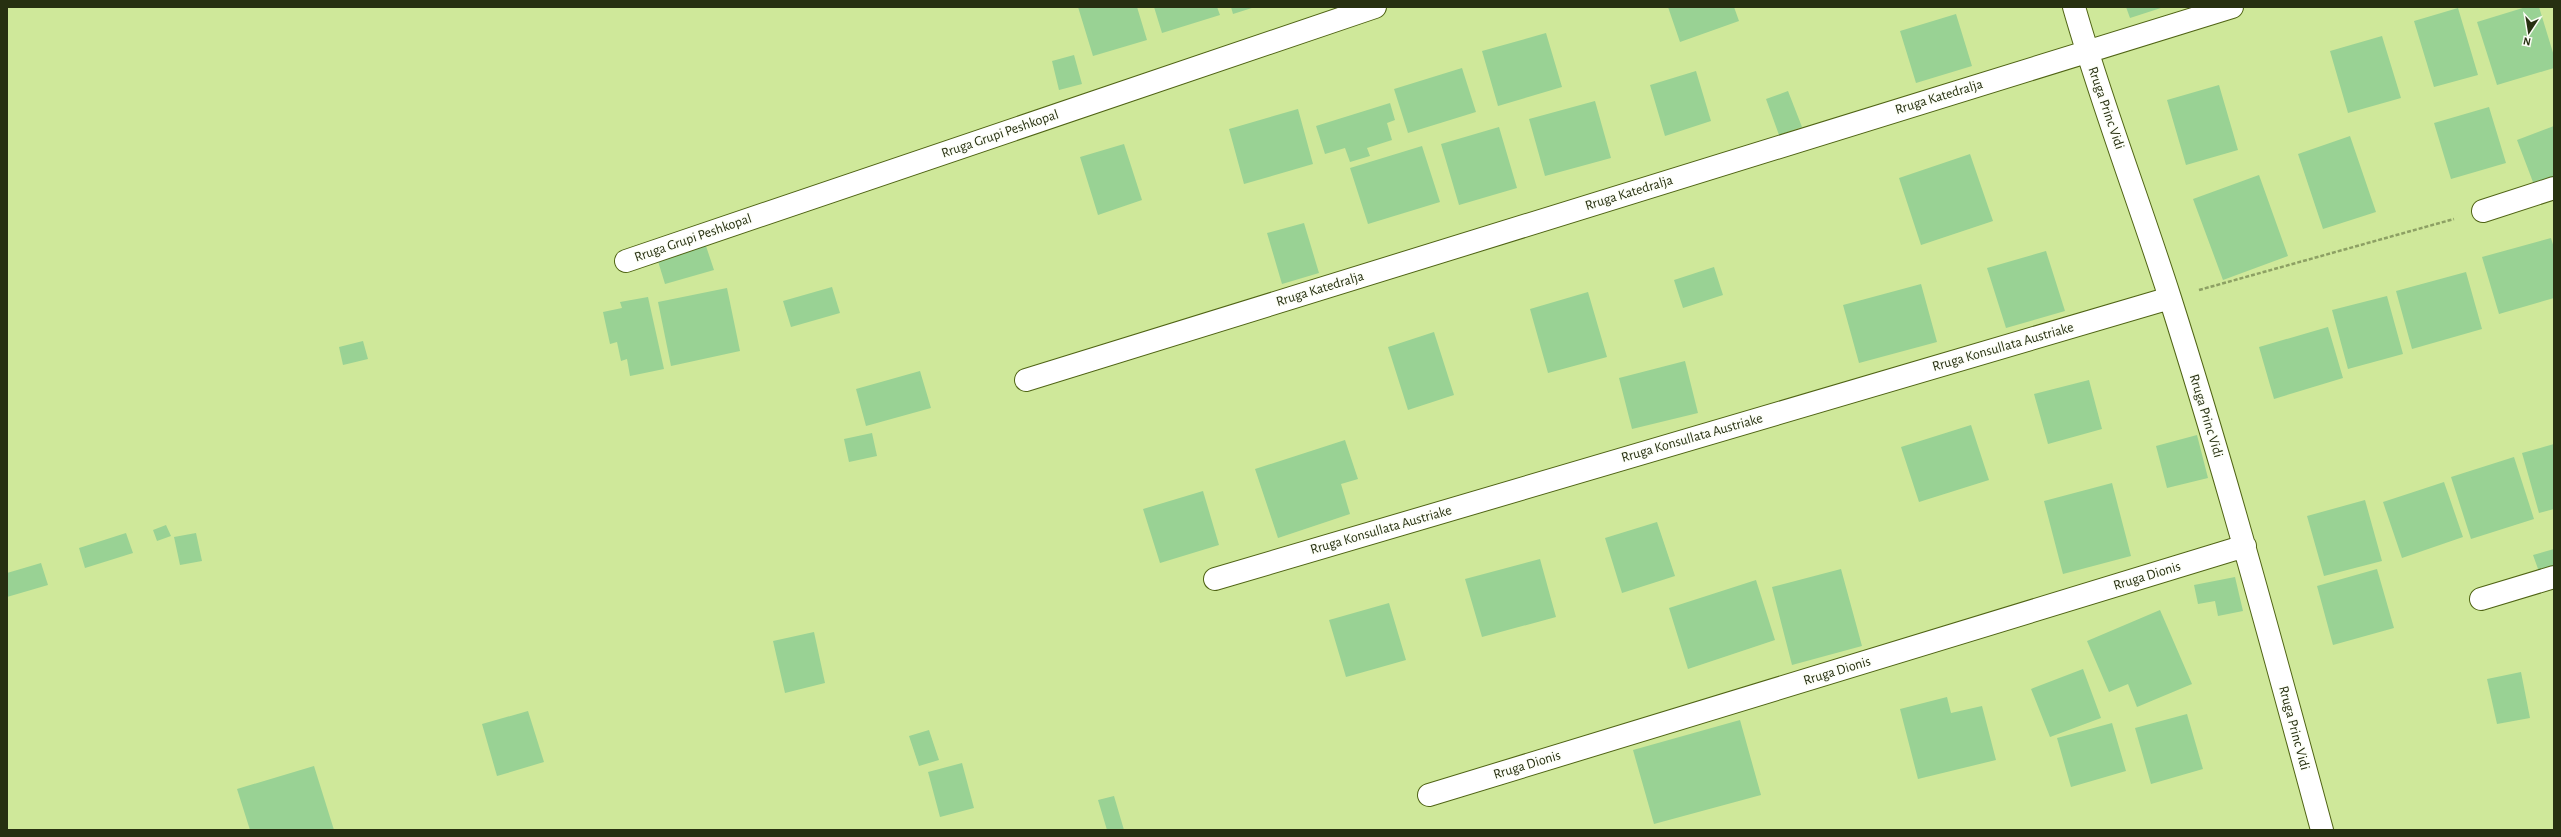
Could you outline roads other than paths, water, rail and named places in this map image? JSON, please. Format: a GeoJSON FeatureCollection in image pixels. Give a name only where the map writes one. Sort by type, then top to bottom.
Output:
{"type":"FeatureCollection","features":[{"type":"Feature","properties":{"kind":"street","name":"Rruga Grupi Peshkopal"},"geometry":{"type":"LineString","coordinates":[[626,261],[1375,7]]}},
{"type":"Feature","properties":{"kind":"street","name":"Rruga Princ Vidi"},"geometry":{"type":"LineString","coordinates":[[2074,7],[2086,52],[2170,298],[2245,546],[2322,830]]}},
{"type":"Feature","properties":{"kind":"street","name":"Rruga Katedralja"},"geometry":{"type":"LineString","coordinates":[[1026,380],[2232,7]]}},
{"type":"Feature","properties":{"kind":"street"},"geometry":{"type":"LineString","coordinates":[[2483,211],[2554,188]]}},
{"type":"Feature","properties":{"kind":"street","name":"Rruga Konsullata Austriake"},"geometry":{"type":"LineString","coordinates":[[1215,579],[2170,298]]}},
{"type":"Feature","properties":{"kind":"street","name":"Rruga Dionis"},"geometry":{"type":"LineString","coordinates":[[1429,795],[2245,546]]}},
{"type":"Feature","properties":{"kind":"street"},"geometry":{"type":"LineString","coordinates":[[2481,599],[2554,577]]}}]}
